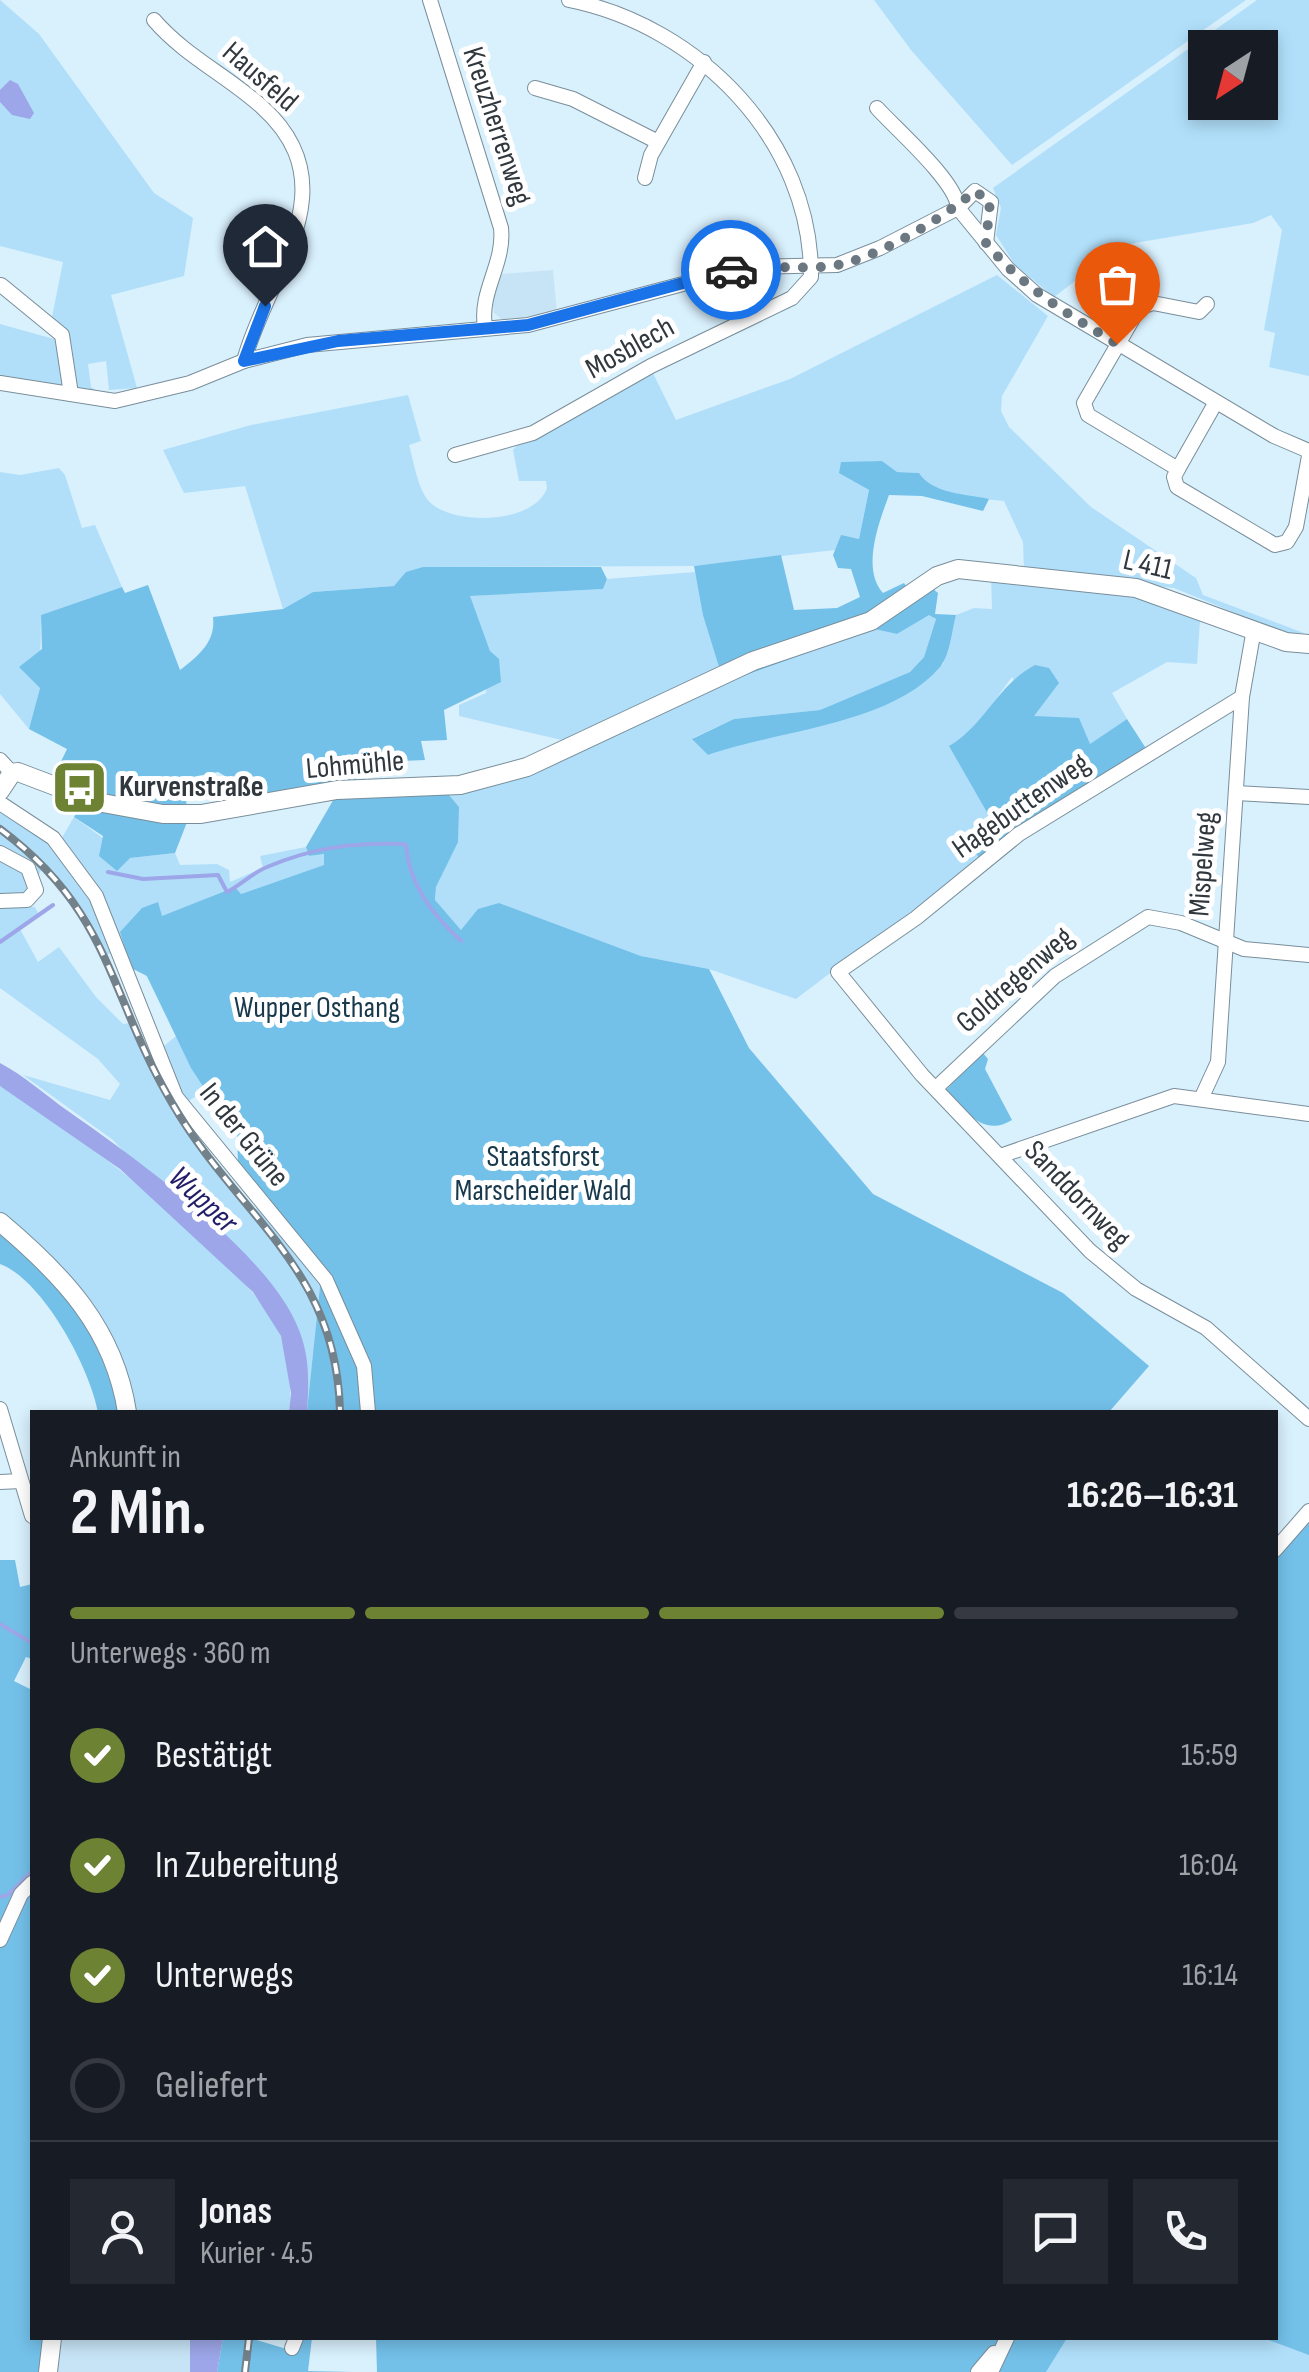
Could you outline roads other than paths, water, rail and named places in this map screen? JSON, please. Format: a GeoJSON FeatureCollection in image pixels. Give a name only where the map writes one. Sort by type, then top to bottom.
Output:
{"type":"FeatureCollection","features":[{"type":"Feature","properties":{"kind":"main road","name":"L 411"},"geometry":{"type":"LineString","coordinates":[[460,785],[527,767],[753,661],[870,621],[938,576],[958,569],[1136,588],[1254,630],[1309,644]]}},
{"type":"Feature","properties":{"kind":"main road","name":"L 411"},"geometry":{"type":"LineString","coordinates":[[0,791],[6,766]]}},
{"type":"Feature","properties":{"kind":"main road","name":"Lohmühle"},"geometry":{"type":"LineString","coordinates":[[6,766],[137,811],[201,814],[336,790],[460,785]]}},
{"type":"Feature","properties":{"kind":"main road"},"geometry":{"type":"LineString","coordinates":[[0,1222],[55,1270],[88,1311],[112,1352],[126,1410]]}},
{"type":"Feature","properties":{"kind":"main road"},"geometry":{"type":"LineString","coordinates":[[48,2372],[52,2340]]}},
{"type":"Feature","properties":{"kind":"street","name":"Kreuzherrenweg"},"geometry":{"type":"LineString","coordinates":[[430,0],[501,228],[501,256],[484,305],[486,327]]}},
{"type":"Feature","properties":{"kind":"street"},"geometry":{"type":"LineString","coordinates":[[568,0],[644,28],[704,62],[750,107],[775,144],[797,200],[811,266]]}},
{"type":"Feature","properties":{"kind":"street","name":"Hausfeld"},"geometry":{"type":"LineString","coordinates":[[154,20],[172,42],[264,108],[288,138],[298,164],[303,190],[300,224],[244,361]]}},
{"type":"Feature","properties":{"kind":"street"},"geometry":{"type":"LineString","coordinates":[[646,178],[658,142],[704,62]]}},
{"type":"Feature","properties":{"kind":"street"},"geometry":{"type":"LineString","coordinates":[[535,88],[573,99],[658,142]]}},
{"type":"Feature","properties":{"kind":"street"},"geometry":{"type":"LineString","coordinates":[[877,108],[946,183],[958,198],[958,208],[986,243],[1037,295],[1309,454],[1296,527],[1287,542],[1275,546],[1176,488],[1178,469],[1216,402]]}},
{"type":"Feature","properties":{"kind":"street"},"geometry":{"type":"LineString","coordinates":[[0,383],[115,401],[190,384],[244,361],[307,345],[566,317],[693,278],[746,267],[811,266],[854,260],[958,208],[975,191],[990,202],[986,243]]}},
{"type":"Feature","properties":{"kind":"street","name":"Mosblech"},"geometry":{"type":"LineString","coordinates":[[455,455],[533,433],[651,366],[792,298],[807,285],[811,266]]}},
{"type":"Feature","properties":{"kind":"street"},"geometry":{"type":"LineString","coordinates":[[1,286],[62,335],[71,394]]}},
{"type":"Feature","properties":{"kind":"street"},"geometry":{"type":"LineString","coordinates":[[1178,469],[1088,416],[1084,403],[1144,305],[1199,312],[1207,304]]}},
{"type":"Feature","properties":{"kind":"street","name":"Mispelweg"},"geometry":{"type":"LineString","coordinates":[[1200,1099],[1218,1062],[1242,696],[1254,630]]}},
{"type":"Feature","properties":{"kind":"street","name":"Hagebuttenweg"},"geometry":{"type":"LineString","coordinates":[[838,972],[916,918],[1019,834],[1242,696]]}},
{"type":"Feature","properties":{"kind":"street"},"geometry":{"type":"LineString","coordinates":[[1236,793],[1309,797]]}},
{"type":"Feature","properties":{"kind":"street","name":"In der Grüne"},"geometry":{"type":"LineString","coordinates":[[0,803],[46,832],[88,883],[113,932],[176,1097],[326,1280],[364,1366],[368,1410]]}},
{"type":"Feature","properties":{"kind":"street"},"geometry":{"type":"LineString","coordinates":[[0,853],[28,868],[36,890],[27,900],[0,901]]}},
{"type":"Feature","properties":{"kind":"street","name":"Goldregenweg"},"geometry":{"type":"LineString","coordinates":[[936,1088],[1056,976],[1148,917],[1170,920],[1244,950],[1309,955]]}},
{"type":"Feature","properties":{"kind":"street","name":"Sanddornweg"},"geometry":{"type":"LineString","coordinates":[[838,972],[936,1088],[1112,1272],[1206,1328],[1309,1419]]}},
{"type":"Feature","properties":{"kind":"street"},"geometry":{"type":"LineString","coordinates":[[1000,1156],[1174,1096],[1309,1114]]}},
{"type":"Feature","properties":{"kind":"street"},"geometry":{"type":"LineString","coordinates":[[0,1409],[30,1509]]}},
{"type":"Feature","properties":{"kind":"street"},"geometry":{"type":"LineString","coordinates":[[0,1482],[21,1480]]}},
{"type":"Feature","properties":{"kind":"street"},"geometry":{"type":"LineString","coordinates":[[1278,1547],[1309,1511]]}},
{"type":"Feature","properties":{"kind":"street"},"geometry":{"type":"LineString","coordinates":[[0,1940],[21,1894],[30,1885]]}},
{"type":"Feature","properties":{"kind":"street"},"geometry":{"type":"LineString","coordinates":[[991,2372],[1006,2340]]}},
{"type":"Feature","properties":{"kind":"street"},"geometry":{"type":"LineString","coordinates":[[978,2372],[988,2357],[1000,2353]]}},
{"type":"Feature","properties":{"kind":"waterway"},"geometry":{"type":"LineString","coordinates":[[108,872],[143,879],[218,875],[227,892],[262,870],[301,855],[350,846],[401,844],[406,845],[412,873],[424,898],[461,941]]}},
{"type":"Feature","properties":{"kind":"waterway"},"geometry":{"type":"LineString","coordinates":[[0,942],[53,905]]}},
{"type":"Feature","properties":{"kind":"waterway"},"geometry":{"type":"LineString","coordinates":[[0,1624],[30,1642]]}},
{"type":"Feature","properties":{"kind":"waterway"},"geometry":{"type":"LineString","coordinates":[[0,1897],[8,1895],[30,1873]]}},
{"type":"Feature","properties":{"kind":"railway"},"geometry":{"type":"LineString","coordinates":[[0,829],[37,860],[87,924],[172,1103],[303,1280],[322,1318],[335,1361],[340,1410]]}},
{"type":"Feature","properties":{"kind":"railway"},"geometry":{"type":"LineString","coordinates":[[245,2372],[249,2340]]}},
{"type":"Feature","properties":{"kind":"place","name":"Kurvenstraße"},"geometry":{"type":"Point","coordinates":[80,787]}},
{"type":"Feature","properties":{"kind":"park label","name":"Wupper Osthang"},"geometry":{"type":"Point","coordinates":[317,1008]}},
{"type":"Feature","properties":{"kind":"park label","name":"Staatsforst Marscheider Wald"},"geometry":{"type":"Point","coordinates":[543,1174]}},
{"type":"Feature","properties":{"kind":"water label","name":"Wupper"},"geometry":{"type":"Point","coordinates":[203,1200]}}]}
